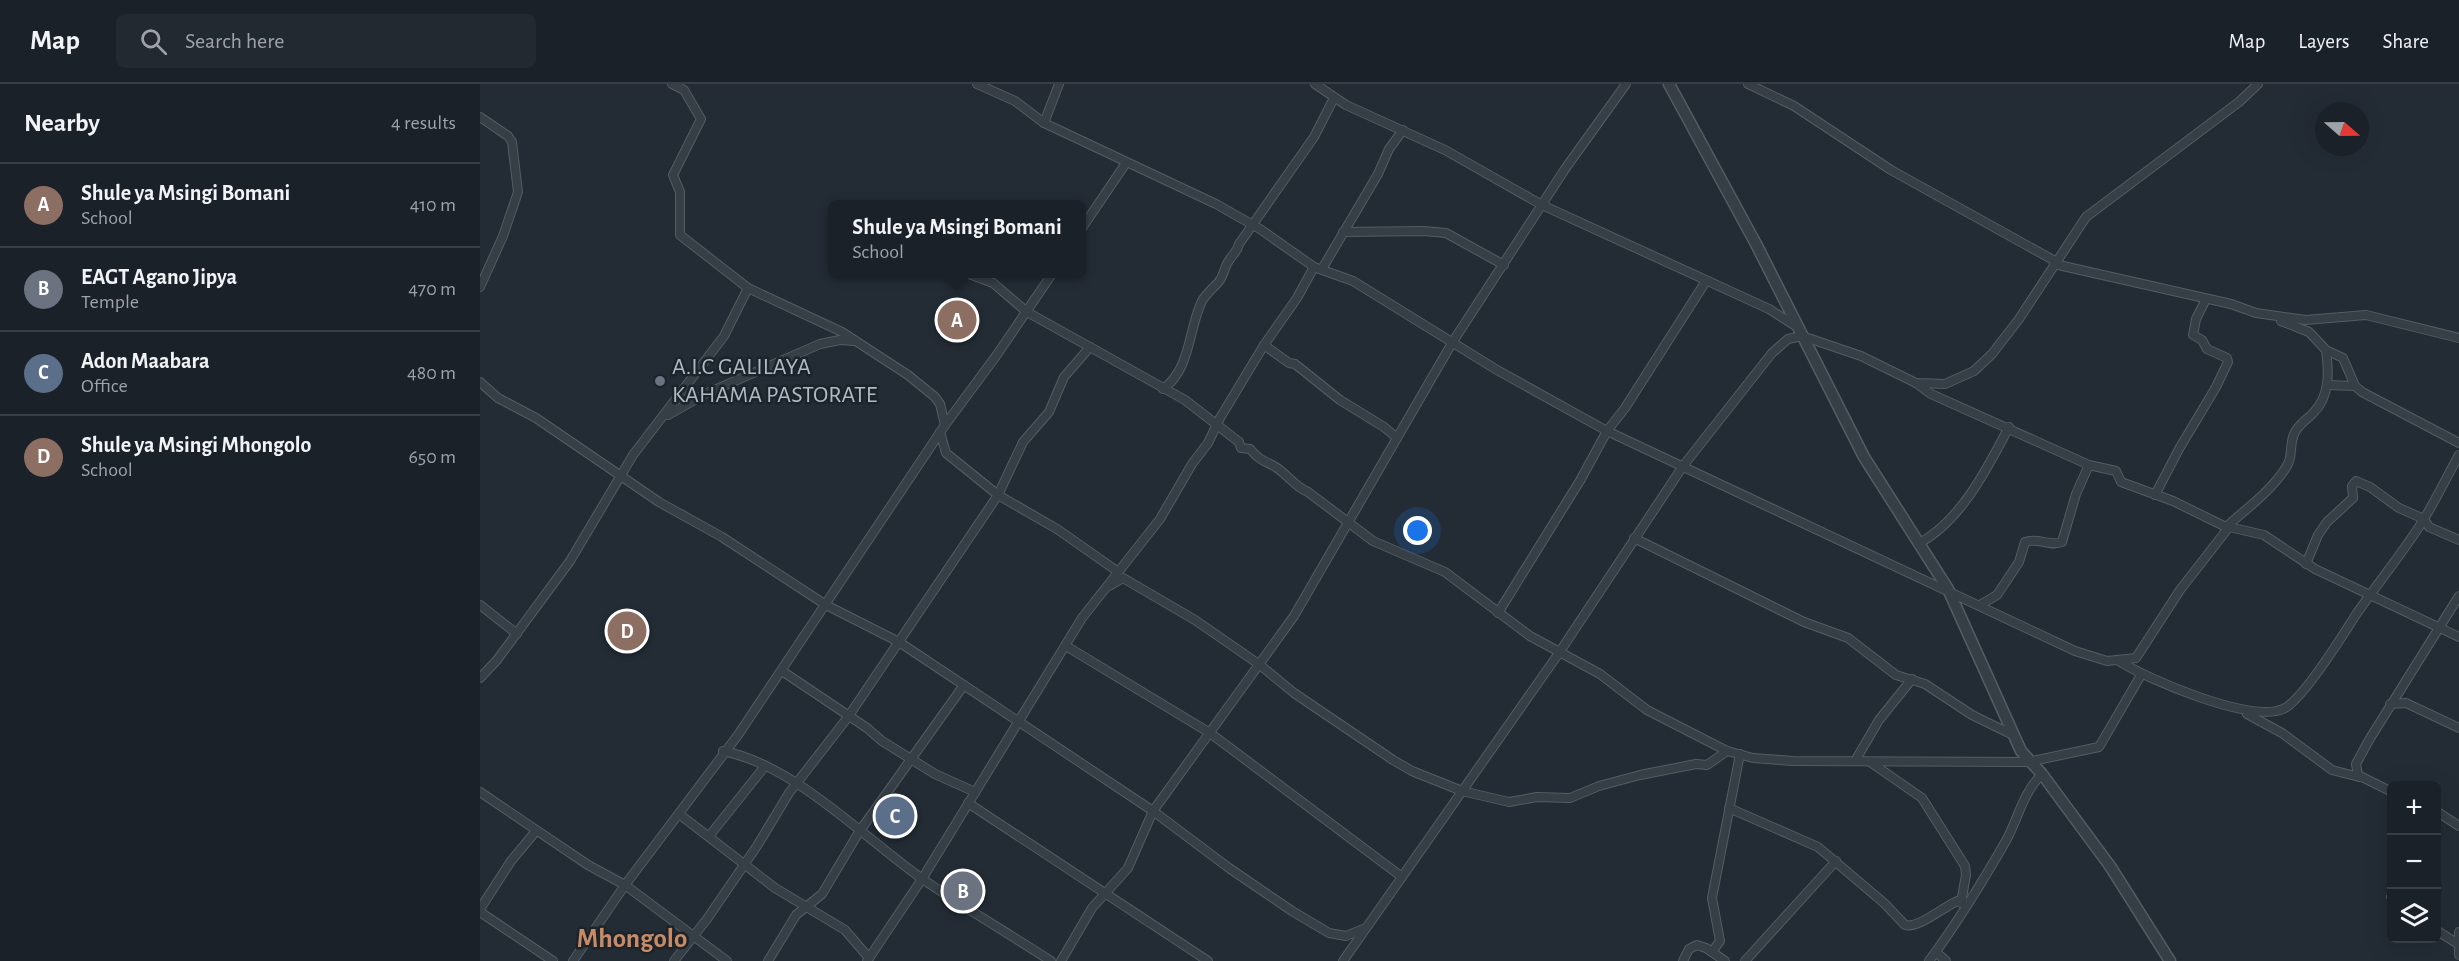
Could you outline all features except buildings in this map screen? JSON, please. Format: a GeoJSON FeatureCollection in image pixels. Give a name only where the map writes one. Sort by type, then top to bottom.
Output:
{"type":"FeatureCollection","features":[{"type":"Feature","properties":{"kind":"street"},"geometry":{"type":"LineString","coordinates":[[672,84],[684,90],[701,119],[673,175],[680,192],[679,233],[748,288],[799,310],[855,341],[930,392],[939,404],[946,453],[998,495],[1075,540],[1117,572]]}},
{"type":"Feature","properties":{"kind":"street"},"geometry":{"type":"LineString","coordinates":[[977,84],[1015,101],[1044,123],[1216,204],[1254,225],[1318,268],[1353,281],[1452,343],[1607,431],[1948,589],[2075,651],[2107,660],[2119,661],[2136,658],[2187,580],[2227,527],[2257,499],[2288,464],[2294,433],[2302,422],[2316,411],[2327,385],[2326,350]]}},
{"type":"Feature","properties":{"kind":"street"},"geometry":{"type":"LineString","coordinates":[[1044,123],[1059,84]]}},
{"type":"Feature","properties":{"kind":"street"},"geometry":{"type":"LineString","coordinates":[[1061,961],[1078,929],[1106,892],[1128,868],[1153,811],[1294,616],[1452,343],[1542,205],[1626,84]]}},
{"type":"Feature","properties":{"kind":"street"},"geometry":{"type":"LineString","coordinates":[[1669,84],[1756,244],[1864,457],[1948,589],[2013,735],[2028,762],[2042,774],[2110,866],[2170,961]]}},
{"type":"Feature","properties":{"kind":"street"},"geometry":{"type":"LineString","coordinates":[[1748,84],[1794,106],[1891,170],[2055,262],[2206,299],[2256,313],[2309,332],[2326,350],[2346,361],[2355,386],[2372,399],[2459,443]]}},
{"type":"Feature","properties":{"kind":"street"},"geometry":{"type":"LineString","coordinates":[[1916,383],[1945,384],[1974,371],[1992,354],[2019,319],[2086,217],[2239,102],[2258,84]]}},
{"type":"Feature","properties":{"kind":"street"},"geometry":{"type":"LineString","coordinates":[[1320,85],[1334,98],[1477,166],[1542,205],[1769,309],[1800,332],[1861,356],[1916,383],[1931,394],[2090,465],[2116,471],[2121,482],[2173,501],[2227,527],[2264,535],[2306,564],[2459,637]]}},
{"type":"Feature","properties":{"kind":"street"},"geometry":{"type":"LineString","coordinates":[[1163,389],[1175,377],[1184,361],[1203,300],[1212,286],[1219,282],[1229,260],[1237,252],[1239,244],[1314,137],[1334,98]]}},
{"type":"Feature","properties":{"kind":"street"},"geometry":{"type":"LineString","coordinates":[[480,117],[508,136],[512,142],[518,192],[503,236],[480,287]]}},
{"type":"Feature","properties":{"kind":"street"},"geometry":{"type":"LineString","coordinates":[[679,814],[805,908],[845,930],[868,960],[922,879],[1066,646],[1104,589],[1160,519],[1264,345],[1343,232],[1378,174],[1389,149],[1403,130]]}},
{"type":"Feature","properties":{"kind":"street"},"geometry":{"type":"LineString","coordinates":[[1086,222],[1126,163]]}},
{"type":"Feature","properties":{"kind":"street"},"geometry":{"type":"LineString","coordinates":[[1343,232],[1446,233],[1504,265]]}},
{"type":"Feature","properties":{"kind":"street"},"geometry":{"type":"LineString","coordinates":[[980,278],[993,284],[1027,312],[1199,409],[1239,442],[1241,448],[1250,449],[1262,463],[1276,467],[1298,488],[1308,492],[1373,541],[1445,572],[1498,614],[1559,653],[1577,660],[1600,674],[1647,710],[1726,751],[1772,760],[2028,762],[2099,747],[2141,675]]}},
{"type":"Feature","properties":{"kind":"street"},"geometry":{"type":"LineString","coordinates":[[573,961],[625,885],[782,671],[942,428],[1027,312],[1049,278]]}},
{"type":"Feature","properties":{"kind":"street"},"geometry":{"type":"LineString","coordinates":[[1498,614],[1581,479],[1607,431],[1625,408],[1706,281]]}},
{"type":"Feature","properties":{"kind":"street"},"geometry":{"type":"LineString","coordinates":[[480,678],[516,634],[583,541],[621,475],[724,336],[748,288]]}},
{"type":"Feature","properties":{"kind":"street"},"geometry":{"type":"LineString","coordinates":[[2155,495],[2228,362],[2227,358],[2207,350],[2202,340],[2193,334],[2196,319],[2206,299]]}},
{"type":"Feature","properties":{"kind":"street"},"geometry":{"type":"LineString","coordinates":[[2256,313],[2306,321],[2366,315],[2459,338]]}},
{"type":"Feature","properties":{"kind":"street"},"geometry":{"type":"LineString","coordinates":[[1343,961],[1559,653],[1683,466],[1772,354],[1788,339],[1800,332]]}},
{"type":"Feature","properties":{"kind":"street"},"geometry":{"type":"LineString","coordinates":[[662,418],[705,394],[820,344],[840,339],[855,341]]}},
{"type":"Feature","properties":{"kind":"street"},"geometry":{"type":"LineString","coordinates":[[1264,345],[1289,363],[1295,364],[1340,400],[1384,427],[1397,438]]}},
{"type":"Feature","properties":{"kind":"street"},"geometry":{"type":"LineString","coordinates":[[674,961],[744,864],[795,785],[848,717],[899,642],[998,495],[1023,442],[1049,411],[1064,377],[1090,347]]}},
{"type":"Feature","properties":{"kind":"street"},"geometry":{"type":"LineString","coordinates":[[480,382],[498,398],[536,418],[651,497],[722,537],[826,605],[899,642],[1153,811],[1229,868],[1329,933],[1346,936],[1364,929]]}},
{"type":"Feature","properties":{"kind":"street"},"geometry":{"type":"LineString","coordinates":[[2327,385],[2355,386]]}},
{"type":"Feature","properties":{"kind":"street"},"geometry":{"type":"LineString","coordinates":[[1918,544],[1934,536],[1948,523],[1990,461],[2009,427]]}},
{"type":"Feature","properties":{"kind":"street"},"geometry":{"type":"LineString","coordinates":[[2234,707],[2272,711],[2281,710],[2290,705],[2372,595],[2424,519],[2459,454]]}},
{"type":"Feature","properties":{"kind":"street"},"geometry":{"type":"LineString","coordinates":[[1980,605],[1997,595],[2019,562],[2025,542],[2062,542],[2076,494],[2090,465]]}},
{"type":"Feature","properties":{"kind":"street"},"geometry":{"type":"LineString","coordinates":[[2306,564],[2318,535],[2327,522],[2353,498],[2352,486],[2356,481],[2370,486],[2399,508],[2424,519],[2429,527],[2459,540]]}},
{"type":"Feature","properties":{"kind":"street"},"geometry":{"type":"LineString","coordinates":[[1634,538],[1804,622],[1848,638],[1896,675],[1925,684],[1972,715],[2013,735]]}},
{"type":"Feature","properties":{"kind":"street"},"geometry":{"type":"LineString","coordinates":[[1104,589],[1123,578],[1195,620],[1260,665],[1294,693],[1412,771],[1462,791],[1509,802],[1537,797],[1570,798],[1599,786],[1640,775],[1678,767],[1707,765],[1726,751]]}},
{"type":"Feature","properties":{"kind":"street"},"geometry":{"type":"LineString","coordinates":[[2363,778],[2355,770],[2356,764],[2390,704],[2441,629],[2459,596]]}},
{"type":"Feature","properties":{"kind":"street"},"geometry":{"type":"LineString","coordinates":[[480,605],[516,634]]}},
{"type":"Feature","properties":{"kind":"street"},"geometry":{"type":"LineString","coordinates":[[1066,646],[1210,734],[1402,877]]}},
{"type":"Feature","properties":{"kind":"street"},"geometry":{"type":"LineString","coordinates":[[2119,661],[2141,675],[2234,707],[2264,721],[2332,770],[2363,778],[2387,790]]}},
{"type":"Feature","properties":{"kind":"street"},"geometry":{"type":"LineString","coordinates":[[782,671],[935,774],[975,792]]}},
{"type":"Feature","properties":{"kind":"street"},"geometry":{"type":"LineString","coordinates":[[1855,761],[1879,720],[1912,679]]}},
{"type":"Feature","properties":{"kind":"street"},"geometry":{"type":"LineString","coordinates":[[768,961],[796,915],[822,894],[859,832],[964,685]]}},
{"type":"Feature","properties":{"kind":"street"},"geometry":{"type":"LineString","coordinates":[[2390,704],[2406,703],[2459,728]]}},
{"type":"Feature","properties":{"kind":"street"},"geometry":{"type":"LineString","coordinates":[[723,751],[765,766],[811,793],[922,879],[1052,961]]}},
{"type":"Feature","properties":{"kind":"street"},"geometry":{"type":"LineString","coordinates":[[1712,952],[1720,941],[1712,898],[1740,754]]}},
{"type":"Feature","properties":{"kind":"street"},"geometry":{"type":"LineString","coordinates":[[1868,761],[1901,781],[1926,803],[1965,866],[1966,875],[1960,915]]}},
{"type":"Feature","properties":{"kind":"street"},"geometry":{"type":"LineString","coordinates":[[710,835],[765,766]]}},
{"type":"Feature","properties":{"kind":"street"},"geometry":{"type":"LineString","coordinates":[[1929,961],[2008,837],[2028,790],[2042,774]]}},
{"type":"Feature","properties":{"kind":"street"},"geometry":{"type":"LineString","coordinates":[[480,792],[588,866],[625,885],[694,934],[727,961]]}},
{"type":"Feature","properties":{"kind":"street"},"geometry":{"type":"LineString","coordinates":[[968,803],[1208,961]]}},
{"type":"Feature","properties":{"kind":"street"},"geometry":{"type":"LineString","coordinates":[[1729,808],[1818,847],[1907,926],[1916,926],[1944,906],[1962,899]]}},
{"type":"Feature","properties":{"kind":"street"},"geometry":{"type":"LineString","coordinates":[[2441,815],[2459,826]]}},
{"type":"Feature","properties":{"kind":"street"},"geometry":{"type":"LineString","coordinates":[[536,831],[511,861],[480,911],[553,961]]}},
{"type":"Feature","properties":{"kind":"street"},"geometry":{"type":"LineString","coordinates":[[1745,961],[1836,861]]}},
{"type":"Feature","properties":{"kind":"street"},"geometry":{"type":"LineString","coordinates":[[2459,932],[2459,955]]}},
{"type":"Feature","properties":{"kind":"street"},"geometry":{"type":"LineString","coordinates":[[2441,933],[2458,944]]}},
{"type":"Feature","properties":{"kind":"street"},"geometry":{"type":"LineString","coordinates":[[1683,961],[1692,947],[1700,946],[1725,961]]}},
{"type":"Feature","properties":{"kind":"street"},"geometry":{"type":"LineString","coordinates":[[1936,952],[1946,961]]}},
{"type":"Feature","properties":{"kind":"place","name":"Shule ya Msingi Bomani"},"geometry":{"type":"Point","coordinates":[957,320]}},
{"type":"Feature","properties":{"kind":"place","name":"A.I.C GALILAYA KAHAMA PASTORATE"},"geometry":{"type":"Point","coordinates":[660,381]}},
{"type":"Feature","properties":{"kind":"place","name":"Shule ya Msingi Mhongolo"},"geometry":{"type":"Point","coordinates":[627,631]}},
{"type":"Feature","properties":{"kind":"place","name":"Adon Maabara"},"geometry":{"type":"Point","coordinates":[895,816]}},
{"type":"Feature","properties":{"kind":"place","name":"EAGT Agano Jipya"},"geometry":{"type":"Point","coordinates":[963,891]}},
{"type":"Feature","properties":{"kind":"district","name":"Mhongolo"},"geometry":{"type":"Point","coordinates":[632,938]}}]}
